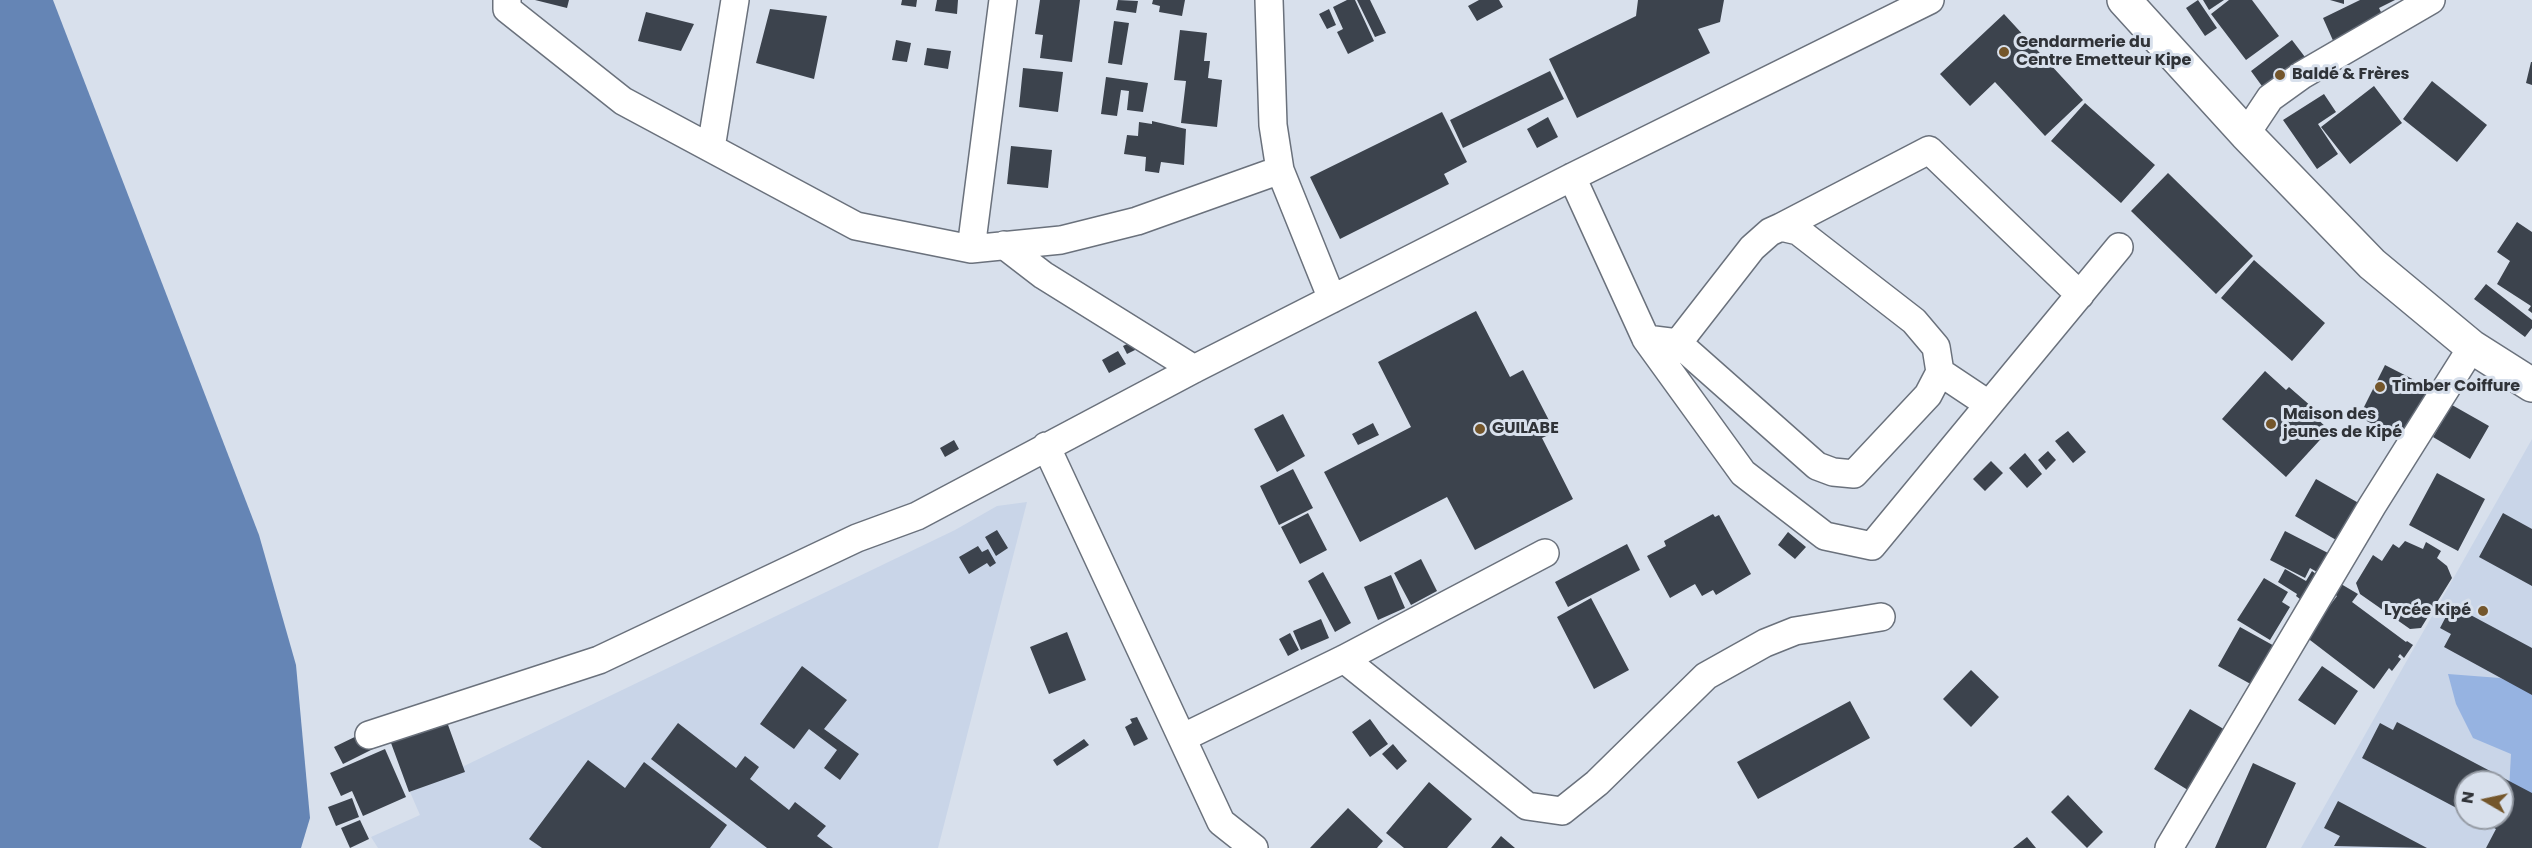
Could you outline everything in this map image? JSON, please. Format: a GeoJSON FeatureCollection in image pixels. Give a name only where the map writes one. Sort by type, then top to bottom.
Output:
{"type":"FeatureCollection","features":[{"type":"Feature","properties":{"kind":"main road"},"geometry":{"type":"LineString","coordinates":[[2124,0],[2246,134],[2372,264],[2472,347],[2532,385]]}},
{"type":"Feature","properties":{"kind":"street"},"geometry":{"type":"LineString","coordinates":[[711,148],[735,0]]}},
{"type":"Feature","properties":{"kind":"street"},"geometry":{"type":"LineString","coordinates":[[970,249],[1003,0]]}},
{"type":"Feature","properties":{"kind":"street"},"geometry":{"type":"LineString","coordinates":[[1269,0],[1273,125],[1280,170],[1332,299]]}},
{"type":"Feature","properties":{"kind":"street"},"geometry":{"type":"LineString","coordinates":[[369,735],[599,660],[857,538],[917,516],[1194,369],[1572,177],[1930,0]]}},
{"type":"Feature","properties":{"kind":"street"},"geometry":{"type":"LineString","coordinates":[[2246,134],[2270,98],[2302,75],[2431,0]]}},
{"type":"Feature","properties":{"kind":"street"},"geometry":{"type":"LineString","coordinates":[[501,3],[623,101],[856,226],[970,249],[1060,240],[1137,221],[1280,170]]}},
{"type":"Feature","properties":{"kind":"street"},"geometry":{"type":"LineString","coordinates":[[1678,343],[1752,248],[1770,232],[1929,150],[2080,295]]}},
{"type":"Feature","properties":{"kind":"street"},"geometry":{"type":"LineString","coordinates":[[1572,177],[1646,339],[1743,473],[1825,536],[1872,546],[2119,248]]}},
{"type":"Feature","properties":{"kind":"street"},"geometry":{"type":"LineString","coordinates":[[1646,339],[1678,343],[1817,466],[1833,472],[1854,474],[1928,395],[1940,372],[1936,347],[1914,321],[1798,231],[1781,227]]}},
{"type":"Feature","properties":{"kind":"street"},"geometry":{"type":"LineString","coordinates":[[1004,245],[1043,275],[1194,369]]}},
{"type":"Feature","properties":{"kind":"street"},"geometry":{"type":"LineString","coordinates":[[2169,848],[2372,506],[2472,347]]}},
{"type":"Feature","properties":{"kind":"street"},"geometry":{"type":"LineString","coordinates":[[1940,372],[1988,405]]}},
{"type":"Feature","properties":{"kind":"street"},"geometry":{"type":"LineString","coordinates":[[1046,446],[1221,822],[1254,848]]}},
{"type":"Feature","properties":{"kind":"street"},"geometry":{"type":"LineString","coordinates":[[1182,738],[1344,659],[1545,553]]}},
{"type":"Feature","properties":{"kind":"street"},"geometry":{"type":"LineString","coordinates":[[1344,659],[1527,806],[1562,811],[1597,783],[1706,676],[1765,643],[1795,631],[1881,617]]}},
{"type":"Feature","properties":{"kind":"shaded area"},"geometry":{"type":"Polygon","coordinates":[[[0,0],[53,0],[259,535],[296,665],[310,818],[301,848],[0,848],[0,0]]]}},
{"type":"Feature","properties":{"kind":"shaded area","name":"Lycée Kipé"},"geometry":{"type":"Polygon","coordinates":[[[2532,439],[2532,848],[2301,848],[2532,439]]]}},
{"type":"Feature","properties":{"kind":"shaded area"},"geometry":{"type":"Polygon","coordinates":[[[1027,502],[938,848],[378,848],[371,837],[420,815],[410,792],[955,530],[997,506],[1027,502]]]}},
{"type":"Feature","properties":{"kind":"shaded area"},"geometry":{"type":"Polygon","coordinates":[[[2448,674],[2500,678],[2532,691],[2532,800],[2514,793],[2514,770],[2510,770],[2511,754],[2473,738],[2456,704],[2448,674]]]}},
{"type":"Feature","properties":{"kind":"building"},"geometry":{"type":"Polygon","coordinates":[[[535,0],[569,0],[567,8],[535,0]]]}},
{"type":"Feature","properties":{"kind":"building"},"geometry":{"type":"Polygon","coordinates":[[[902,0],[917,0],[916,7],[901,5],[902,0]]]}},
{"type":"Feature","properties":{"kind":"building"},"geometry":{"type":"Polygon","coordinates":[[[937,0],[958,0],[957,14],[935,11],[937,0]]]}},
{"type":"Feature","properties":{"kind":"building"},"geometry":{"type":"Polygon","coordinates":[[[1040,0],[1080,0],[1072,62],[1040,58],[1043,35],[1035,34],[1040,0]]]}},
{"type":"Feature","properties":{"kind":"building"},"geometry":{"type":"Polygon","coordinates":[[[1118,0],[1138,1],[1136,13],[1116,10],[1118,0]]]}},
{"type":"Feature","properties":{"kind":"building"},"geometry":{"type":"Polygon","coordinates":[[[1153,0],[1185,0],[1182,16],[1159,12],[1160,6],[1152,4],[1153,0]]]}},
{"type":"Feature","properties":{"kind":"building"},"geometry":{"type":"Polygon","coordinates":[[[1347,0],[1355,0],[1374,41],[1348,54],[1337,32],[1343,29],[1333,7],[1347,0]]]}},
{"type":"Feature","properties":{"kind":"building"},"geometry":{"type":"Polygon","coordinates":[[[1357,0],[1370,0],[1386,33],[1375,37],[1357,0]]]}},
{"type":"Feature","properties":{"kind":"building"},"geometry":{"type":"Polygon","coordinates":[[[1479,0],[1499,0],[1503,7],[1477,21],[1468,6],[1479,0]]]}},
{"type":"Feature","properties":{"kind":"building"},"geometry":{"type":"Polygon","coordinates":[[[1638,0],[1724,0],[1720,22],[1698,29],[1710,53],[1577,118],[1549,59],[1636,16],[1638,0]]]}},
{"type":"Feature","properties":{"kind":"building"},"geometry":{"type":"Polygon","coordinates":[[[2198,0],[2217,28],[2205,36],[2186,8],[2198,0]]]}},
{"type":"Feature","properties":{"kind":"building"},"geometry":{"type":"Polygon","coordinates":[[[2203,0],[2224,0],[2209,10],[2203,0]]]}},
{"type":"Feature","properties":{"kind":"building"},"geometry":{"type":"Polygon","coordinates":[[[2229,0],[2252,0],[2279,36],[2246,60],[2211,14],[2229,0]]]}},
{"type":"Feature","properties":{"kind":"building"},"geometry":{"type":"Polygon","coordinates":[[[2330,0],[2344,0],[2344,4],[2330,0]]]}},
{"type":"Feature","properties":{"kind":"building"},"geometry":{"type":"Polygon","coordinates":[[[2360,0],[2395,0],[2379,8],[2386,22],[2335,45],[2323,18],[2360,0]]]}},
{"type":"Feature","properties":{"kind":"building"},"geometry":{"type":"Polygon","coordinates":[[[770,9],[827,16],[814,79],[756,63],[770,9]]]}},
{"type":"Feature","properties":{"kind":"building"},"geometry":{"type":"Polygon","coordinates":[[[1329,9],[1336,25],[1327,29],[1319,14],[1329,9]]]}},
{"type":"Feature","properties":{"kind":"building"},"geometry":{"type":"Polygon","coordinates":[[[646,12],[694,24],[681,51],[638,41],[646,12]]]}},
{"type":"Feature","properties":{"kind":"building"},"geometry":{"type":"Polygon","coordinates":[[[2004,14],[2083,100],[2045,136],[1995,82],[1970,106],[1940,74],[2004,14]]]}},
{"type":"Feature","properties":{"kind":"building"},"geometry":{"type":"Polygon","coordinates":[[[1114,21],[1129,23],[1122,65],[1108,63],[1114,21]]]}},
{"type":"Feature","properties":{"kind":"building"},"geometry":{"type":"Polygon","coordinates":[[[1180,30],[1207,33],[1204,61],[1210,61],[1208,78],[1222,80],[1217,127],[1181,123],[1186,81],[1174,80],[1180,30]]]}},
{"type":"Feature","properties":{"kind":"building"},"geometry":{"type":"Polygon","coordinates":[[[896,40],[911,43],[907,62],[892,60],[896,40]]]}},
{"type":"Feature","properties":{"kind":"building"},"geometry":{"type":"Polygon","coordinates":[[[2292,40],[2308,61],[2267,93],[2251,71],[2292,40]]]}},
{"type":"Feature","properties":{"kind":"building"},"geometry":{"type":"Polygon","coordinates":[[[927,48],[951,51],[948,69],[924,65],[927,48]]]}},
{"type":"Feature","properties":{"kind":"building"},"geometry":{"type":"Polygon","coordinates":[[[2532,62],[2532,85],[2526,83],[2532,62]]]}},
{"type":"Feature","properties":{"kind":"building"},"geometry":{"type":"Polygon","coordinates":[[[1023,68],[1063,72],[1058,112],[1019,107],[1023,68]]]}},
{"type":"Feature","properties":{"kind":"building"},"geometry":{"type":"Polygon","coordinates":[[[1550,71],[1564,99],[1463,148],[1450,120],[1550,71]]]}},
{"type":"Feature","properties":{"kind":"building"},"geometry":{"type":"Polygon","coordinates":[[[1106,77],[1148,83],[1143,112],[1127,110],[1129,91],[1121,90],[1117,116],[1101,114],[1106,77]]]}},
{"type":"Feature","properties":{"kind":"building"},"geometry":{"type":"Polygon","coordinates":[[[2432,81],[2487,125],[2457,162],[2403,119],[2432,81]]]}},
{"type":"Feature","properties":{"kind":"building"},"geometry":{"type":"Polygon","coordinates":[[[2374,86],[2402,123],[2350,164],[2321,127],[2374,86]]]}},
{"type":"Feature","properties":{"kind":"building"},"geometry":{"type":"Polygon","coordinates":[[[2324,94],[2336,112],[2318,124],[2338,154],[2317,169],[2283,120],[2324,94]]]}},
{"type":"Feature","properties":{"kind":"building"},"geometry":{"type":"Polygon","coordinates":[[[2085,103],[2155,165],[2121,203],[2051,141],[2085,103]]]}},
{"type":"Feature","properties":{"kind":"building"},"geometry":{"type":"Polygon","coordinates":[[[1442,112],[1467,162],[1444,174],[1449,184],[1340,239],[1310,177],[1442,112]]]}},
{"type":"Feature","properties":{"kind":"building"},"geometry":{"type":"Polygon","coordinates":[[[1548,117],[1558,137],[1537,148],[1527,129],[1548,117]]]}},
{"type":"Feature","properties":{"kind":"building"},"geometry":{"type":"Polygon","coordinates":[[[1152,121],[1186,129],[1184,165],[1161,162],[1159,173],[1145,171],[1146,157],[1124,154],[1127,135],[1138,136],[1139,122],[1152,124],[1152,121]]]}},
{"type":"Feature","properties":{"kind":"building"},"geometry":{"type":"Polygon","coordinates":[[[1011,146],[1052,150],[1048,188],[1007,184],[1011,146]]]}},
{"type":"Feature","properties":{"kind":"building"},"geometry":{"type":"Polygon","coordinates":[[[2168,173],[2253,256],[2216,294],[2131,211],[2168,173]]]}},
{"type":"Feature","properties":{"kind":"building"},"geometry":{"type":"Polygon","coordinates":[[[2517,222],[2532,232],[2532,313],[2528,310],[2531,306],[2497,284],[2510,261],[2497,252],[2517,222]]]}},
{"type":"Feature","properties":{"kind":"building"},"geometry":{"type":"Polygon","coordinates":[[[2254,260],[2325,323],[2292,361],[2221,298],[2254,260]]]}},
{"type":"Feature","properties":{"kind":"building"},"geometry":{"type":"Polygon","coordinates":[[[2486,284],[2532,320],[2532,328],[2525,337],[2474,299],[2486,284]]]}},
{"type":"Feature","properties":{"kind":"building","name":"GUILABE"},"geometry":{"type":"Polygon","coordinates":[[[1476,311],[1510,377],[1523,370],[1555,432],[1542,438],[1573,499],[1475,550],[1447,497],[1360,542],[1324,472],[1411,427],[1378,362],[1476,311]]]}},
{"type":"Feature","properties":{"kind":"building"},"geometry":{"type":"Polygon","coordinates":[[[1133,341],[1137,349],[1127,354],[1123,346],[1133,341]]]}},
{"type":"Feature","properties":{"kind":"building"},"geometry":{"type":"Polygon","coordinates":[[[1118,351],[1126,364],[1109,373],[1102,360],[1118,351]]]}},
{"type":"Feature","properties":{"kind":"building"},"geometry":{"type":"Polygon","coordinates":[[[2385,365],[2430,388],[2406,432],[2394,426],[2390,433],[2359,417],[2385,365]]]}},
{"type":"Feature","properties":{"kind":"building"},"geometry":{"type":"Polygon","coordinates":[[[2265,371],[2286,390],[2289,387],[2312,407],[2309,411],[2329,430],[2286,477],[2222,419],[2265,371]]]}},
{"type":"Feature","properties":{"kind":"building"},"geometry":{"type":"Polygon","coordinates":[[[2452,405],[2489,426],[2470,459],[2433,437],[2452,405]]]}},
{"type":"Feature","properties":{"kind":"building"},"geometry":{"type":"Polygon","coordinates":[[[1283,414],[1305,456],[1277,472],[1254,429],[1283,414]]]}},
{"type":"Feature","properties":{"kind":"building"},"geometry":{"type":"Polygon","coordinates":[[[1373,423],[1379,435],[1358,445],[1352,434],[1373,423]]]}},
{"type":"Feature","properties":{"kind":"building"},"geometry":{"type":"Polygon","coordinates":[[[2068,431],[2086,452],[2073,463],[2055,441],[2068,431]]]}},
{"type":"Feature","properties":{"kind":"building"},"geometry":{"type":"Polygon","coordinates":[[[954,440],[959,449],[945,457],[940,448],[954,440]]]}},
{"type":"Feature","properties":{"kind":"building"},"geometry":{"type":"Polygon","coordinates":[[[2048,451],[2056,460],[2046,470],[2038,460],[2048,451]]]}},
{"type":"Feature","properties":{"kind":"building"},"geometry":{"type":"Polygon","coordinates":[[[2025,453],[2042,474],[2027,488],[2009,468],[2025,453]]]}},
{"type":"Feature","properties":{"kind":"building"},"geometry":{"type":"Polygon","coordinates":[[[1991,461],[2003,473],[1985,491],[1973,479],[1991,461]]]}},
{"type":"Feature","properties":{"kind":"building"},"geometry":{"type":"Polygon","coordinates":[[[1293,469],[1313,508],[1279,525],[1260,486],[1293,469]]]}},
{"type":"Feature","properties":{"kind":"building"},"geometry":{"type":"Polygon","coordinates":[[[2437,473],[2485,499],[2458,551],[2409,525],[2437,473]]]}},
{"type":"Feature","properties":{"kind":"building"},"geometry":{"type":"Polygon","coordinates":[[[2316,479],[2364,506],[2343,544],[2295,516],[2316,479]]]}},
{"type":"Feature","properties":{"kind":"building"},"geometry":{"type":"Polygon","coordinates":[[[1308,513],[1327,550],[1300,564],[1281,527],[1308,513]]]}},
{"type":"Feature","properties":{"kind":"building"},"geometry":{"type":"Polygon","coordinates":[[[2503,513],[2532,529],[2532,586],[2479,557],[2503,513]]]}},
{"type":"Feature","properties":{"kind":"building"},"geometry":{"type":"Polygon","coordinates":[[[1713,514],[1715,517],[1719,515],[1751,574],[1716,595],[1713,590],[1702,596],[1695,584],[1670,598],[1647,556],[1666,546],[1664,541],[1713,514]]]}},
{"type":"Feature","properties":{"kind":"building"},"geometry":{"type":"Polygon","coordinates":[[[997,530],[1008,548],[996,556],[985,537],[997,530]]]}},
{"type":"Feature","properties":{"kind":"building"},"geometry":{"type":"Polygon","coordinates":[[[2285,531],[2328,553],[2317,572],[2310,568],[2305,578],[2270,560],[2285,531]]]}},
{"type":"Feature","properties":{"kind":"building"},"geometry":{"type":"Polygon","coordinates":[[[1788,532],[1806,547],[1795,559],[1778,545],[1788,532]]]}},
{"type":"Feature","properties":{"kind":"building"},"geometry":{"type":"Polygon","coordinates":[[[2405,541],[2423,549],[2426,542],[2441,551],[2437,558],[2447,566],[2452,578],[2421,628],[2410,629],[2360,594],[2356,583],[2373,555],[2382,561],[2393,544],[2399,548],[2405,541]]]}},
{"type":"Feature","properties":{"kind":"building"},"geometry":{"type":"Polygon","coordinates":[[[1627,544],[1640,570],[1568,607],[1555,582],[1627,544]]]}},
{"type":"Feature","properties":{"kind":"building"},"geometry":{"type":"Polygon","coordinates":[[[978,546],[982,552],[988,549],[996,563],[990,567],[987,563],[969,574],[959,557],[978,546]]]}},
{"type":"Feature","properties":{"kind":"building"},"geometry":{"type":"Polygon","coordinates":[[[1421,559],[1437,591],[1411,605],[1394,573],[1421,559]]]}},
{"type":"Feature","properties":{"kind":"building"},"geometry":{"type":"Polygon","coordinates":[[[2285,569],[2306,581],[2312,571],[2321,578],[2305,603],[2296,596],[2297,594],[2278,582],[2285,569]]]}},
{"type":"Feature","properties":{"kind":"building"},"geometry":{"type":"Polygon","coordinates":[[[1323,572],[1351,623],[1335,632],[1308,581],[1323,572]]]}},
{"type":"Feature","properties":{"kind":"building"},"geometry":{"type":"Polygon","coordinates":[[[1391,575],[1405,608],[1378,620],[1364,587],[1391,575]]]}},
{"type":"Feature","properties":{"kind":"building"},"geometry":{"type":"Polygon","coordinates":[[[2264,578],[2288,592],[2282,602],[2290,607],[2270,640],[2237,620],[2264,578]]]}},
{"type":"Feature","properties":{"kind":"building"},"geometry":{"type":"Polygon","coordinates":[[[2341,584],[2358,594],[2352,602],[2413,645],[2404,658],[2400,654],[2398,657],[2401,659],[2392,671],[2389,668],[2374,689],[2306,637],[2337,596],[2334,594],[2341,584]]]}},
{"type":"Feature","properties":{"kind":"building"},"geometry":{"type":"Polygon","coordinates":[[[1591,598],[1629,670],[1594,689],[1557,617],[1591,598]]]}},
{"type":"Feature","properties":{"kind":"building"},"geometry":{"type":"Polygon","coordinates":[[[2452,605],[2532,648],[2532,695],[2444,647],[2451,634],[2440,628],[2452,605]]]}},
{"type":"Feature","properties":{"kind":"building"},"geometry":{"type":"Polygon","coordinates":[[[1321,619],[1329,638],[1301,650],[1293,631],[1321,619]]]}},
{"type":"Feature","properties":{"kind":"building"},"geometry":{"type":"Polygon","coordinates":[[[2240,627],[2278,648],[2256,687],[2218,666],[2240,627]]]}},
{"type":"Feature","properties":{"kind":"building"},"geometry":{"type":"Polygon","coordinates":[[[1067,632],[1086,680],[1049,694],[1030,647],[1067,632]]]}},
{"type":"Feature","properties":{"kind":"building"},"geometry":{"type":"Polygon","coordinates":[[[1290,633],[1299,650],[1288,656],[1279,639],[1290,633]]]}},
{"type":"Feature","properties":{"kind":"building"},"geometry":{"type":"Polygon","coordinates":[[[802,666],[847,700],[824,729],[859,754],[840,780],[824,768],[837,750],[809,729],[794,749],[760,724],[802,666]]]}},
{"type":"Feature","properties":{"kind":"building"},"geometry":{"type":"Polygon","coordinates":[[[2322,666],[2358,691],[2335,725],[2298,700],[2322,666]]]}},
{"type":"Feature","properties":{"kind":"building"},"geometry":{"type":"Polygon","coordinates":[[[1971,670],[1999,697],[1971,727],[1943,699],[1971,670]]]}},
{"type":"Feature","properties":{"kind":"building"},"geometry":{"type":"Polygon","coordinates":[[[1850,701],[1870,738],[1758,799],[1737,762],[1850,701]]]}},
{"type":"Feature","properties":{"kind":"building"},"geometry":{"type":"Polygon","coordinates":[[[2190,709],[2227,731],[2191,792],[2154,769],[2190,709]]]}},
{"type":"Feature","properties":{"kind":"building"},"geometry":{"type":"Polygon","coordinates":[[[1137,717],[1148,739],[1134,746],[1125,727],[1132,723],[1130,719],[1137,717]]]}},
{"type":"Feature","properties":{"kind":"building"},"geometry":{"type":"Polygon","coordinates":[[[1370,719],[1388,744],[1370,757],[1352,732],[1370,719]]]}},
{"type":"Feature","properties":{"kind":"building"},"geometry":{"type":"Polygon","coordinates":[[[447,722],[465,772],[409,792],[391,743],[447,722]]]}},
{"type":"Feature","properties":{"kind":"building"},"geometry":{"type":"Polygon","coordinates":[[[2397,722],[2488,770],[2454,770],[2454,807],[2362,758],[2380,723],[2393,730],[2397,722]]]}},
{"type":"Feature","properties":{"kind":"building"},"geometry":{"type":"Polygon","coordinates":[[[678,723],[736,768],[745,756],[759,767],[750,779],[789,810],[795,802],[826,826],[817,836],[833,848],[767,848],[651,759],[678,723]]]}},
{"type":"Feature","properties":{"kind":"building"},"geometry":{"type":"Polygon","coordinates":[[[365,732],[373,749],[343,764],[334,747],[365,732]]]}},
{"type":"Feature","properties":{"kind":"building"},"geometry":{"type":"Polygon","coordinates":[[[1084,739],[1089,745],[1057,766],[1053,760],[1084,739]]]}},
{"type":"Feature","properties":{"kind":"building"},"geometry":{"type":"Polygon","coordinates":[[[1393,744],[1407,761],[1397,770],[1382,754],[1393,744]]]}},
{"type":"Feature","properties":{"kind":"building"},"geometry":{"type":"Polygon","coordinates":[[[385,749],[406,797],[363,816],[352,791],[341,796],[330,773],[385,749]]]}},
{"type":"Feature","properties":{"kind":"building"},"geometry":{"type":"Polygon","coordinates":[[[588,760],[625,788],[644,762],[727,825],[710,848],[542,848],[529,839],[588,760]]]}},
{"type":"Feature","properties":{"kind":"building"},"geometry":{"type":"Polygon","coordinates":[[[2253,763],[2296,783],[2266,848],[2215,848],[2253,763]]]}},
{"type":"Feature","properties":{"kind":"building"},"geometry":{"type":"Polygon","coordinates":[[[1429,782],[1472,819],[1447,848],[1404,848],[1386,833],[1429,782]]]}},
{"type":"Feature","properties":{"kind":"building"},"geometry":{"type":"Polygon","coordinates":[[[2514,784],[2532,793],[2532,848],[2486,848],[2495,830],[2514,830],[2514,784]]]}},
{"type":"Feature","properties":{"kind":"building"},"geometry":{"type":"Polygon","coordinates":[[[2068,795],[2103,832],[2087,848],[2051,812],[2068,795]]]}},
{"type":"Feature","properties":{"kind":"building"},"geometry":{"type":"Polygon","coordinates":[[[352,798],[359,817],[336,826],[328,807],[352,798]]]}},
{"type":"Feature","properties":{"kind":"building"},"geometry":{"type":"Polygon","coordinates":[[[2338,801],[2427,848],[2334,846],[2340,836],[2324,828],[2338,801]]]}},
{"type":"Feature","properties":{"kind":"building"},"geometry":{"type":"Polygon","coordinates":[[[1348,808],[1383,841],[1377,848],[1310,848],[1348,808]]]}},
{"type":"Feature","properties":{"kind":"building"},"geometry":{"type":"Polygon","coordinates":[[[360,820],[369,839],[350,848],[341,828],[360,820]]]}},
{"type":"Feature","properties":{"kind":"building"},"geometry":{"type":"Polygon","coordinates":[[[1501,836],[1515,848],[1491,848],[1501,836]]]}},
{"type":"Feature","properties":{"kind":"building"},"geometry":{"type":"Polygon","coordinates":[[[2027,837],[2036,848],[2013,848],[2027,837]]]}},
{"type":"Feature","properties":{"kind":"place","name":"Gendarmerie du Centre Emetteur Kipe"},"geometry":{"type":"Point","coordinates":[2004,52]}},
{"type":"Feature","properties":{"kind":"place","name":"Baldé & Frères"},"geometry":{"type":"Point","coordinates":[2280,75]}},
{"type":"Feature","properties":{"kind":"place","name":"Timber Coiffure"},"geometry":{"type":"Point","coordinates":[2380,387]}},
{"type":"Feature","properties":{"kind":"place","name":"Maison des jeunes de Kipé"},"geometry":{"type":"Point","coordinates":[2271,424]}},
{"type":"Feature","properties":{"kind":"place","name":"GUILABE"},"geometry":{"type":"Point","coordinates":[1480,429]}},
{"type":"Feature","properties":{"kind":"place","name":"Lycée Kipé"},"geometry":{"type":"Point","coordinates":[2483,611]}}]}
